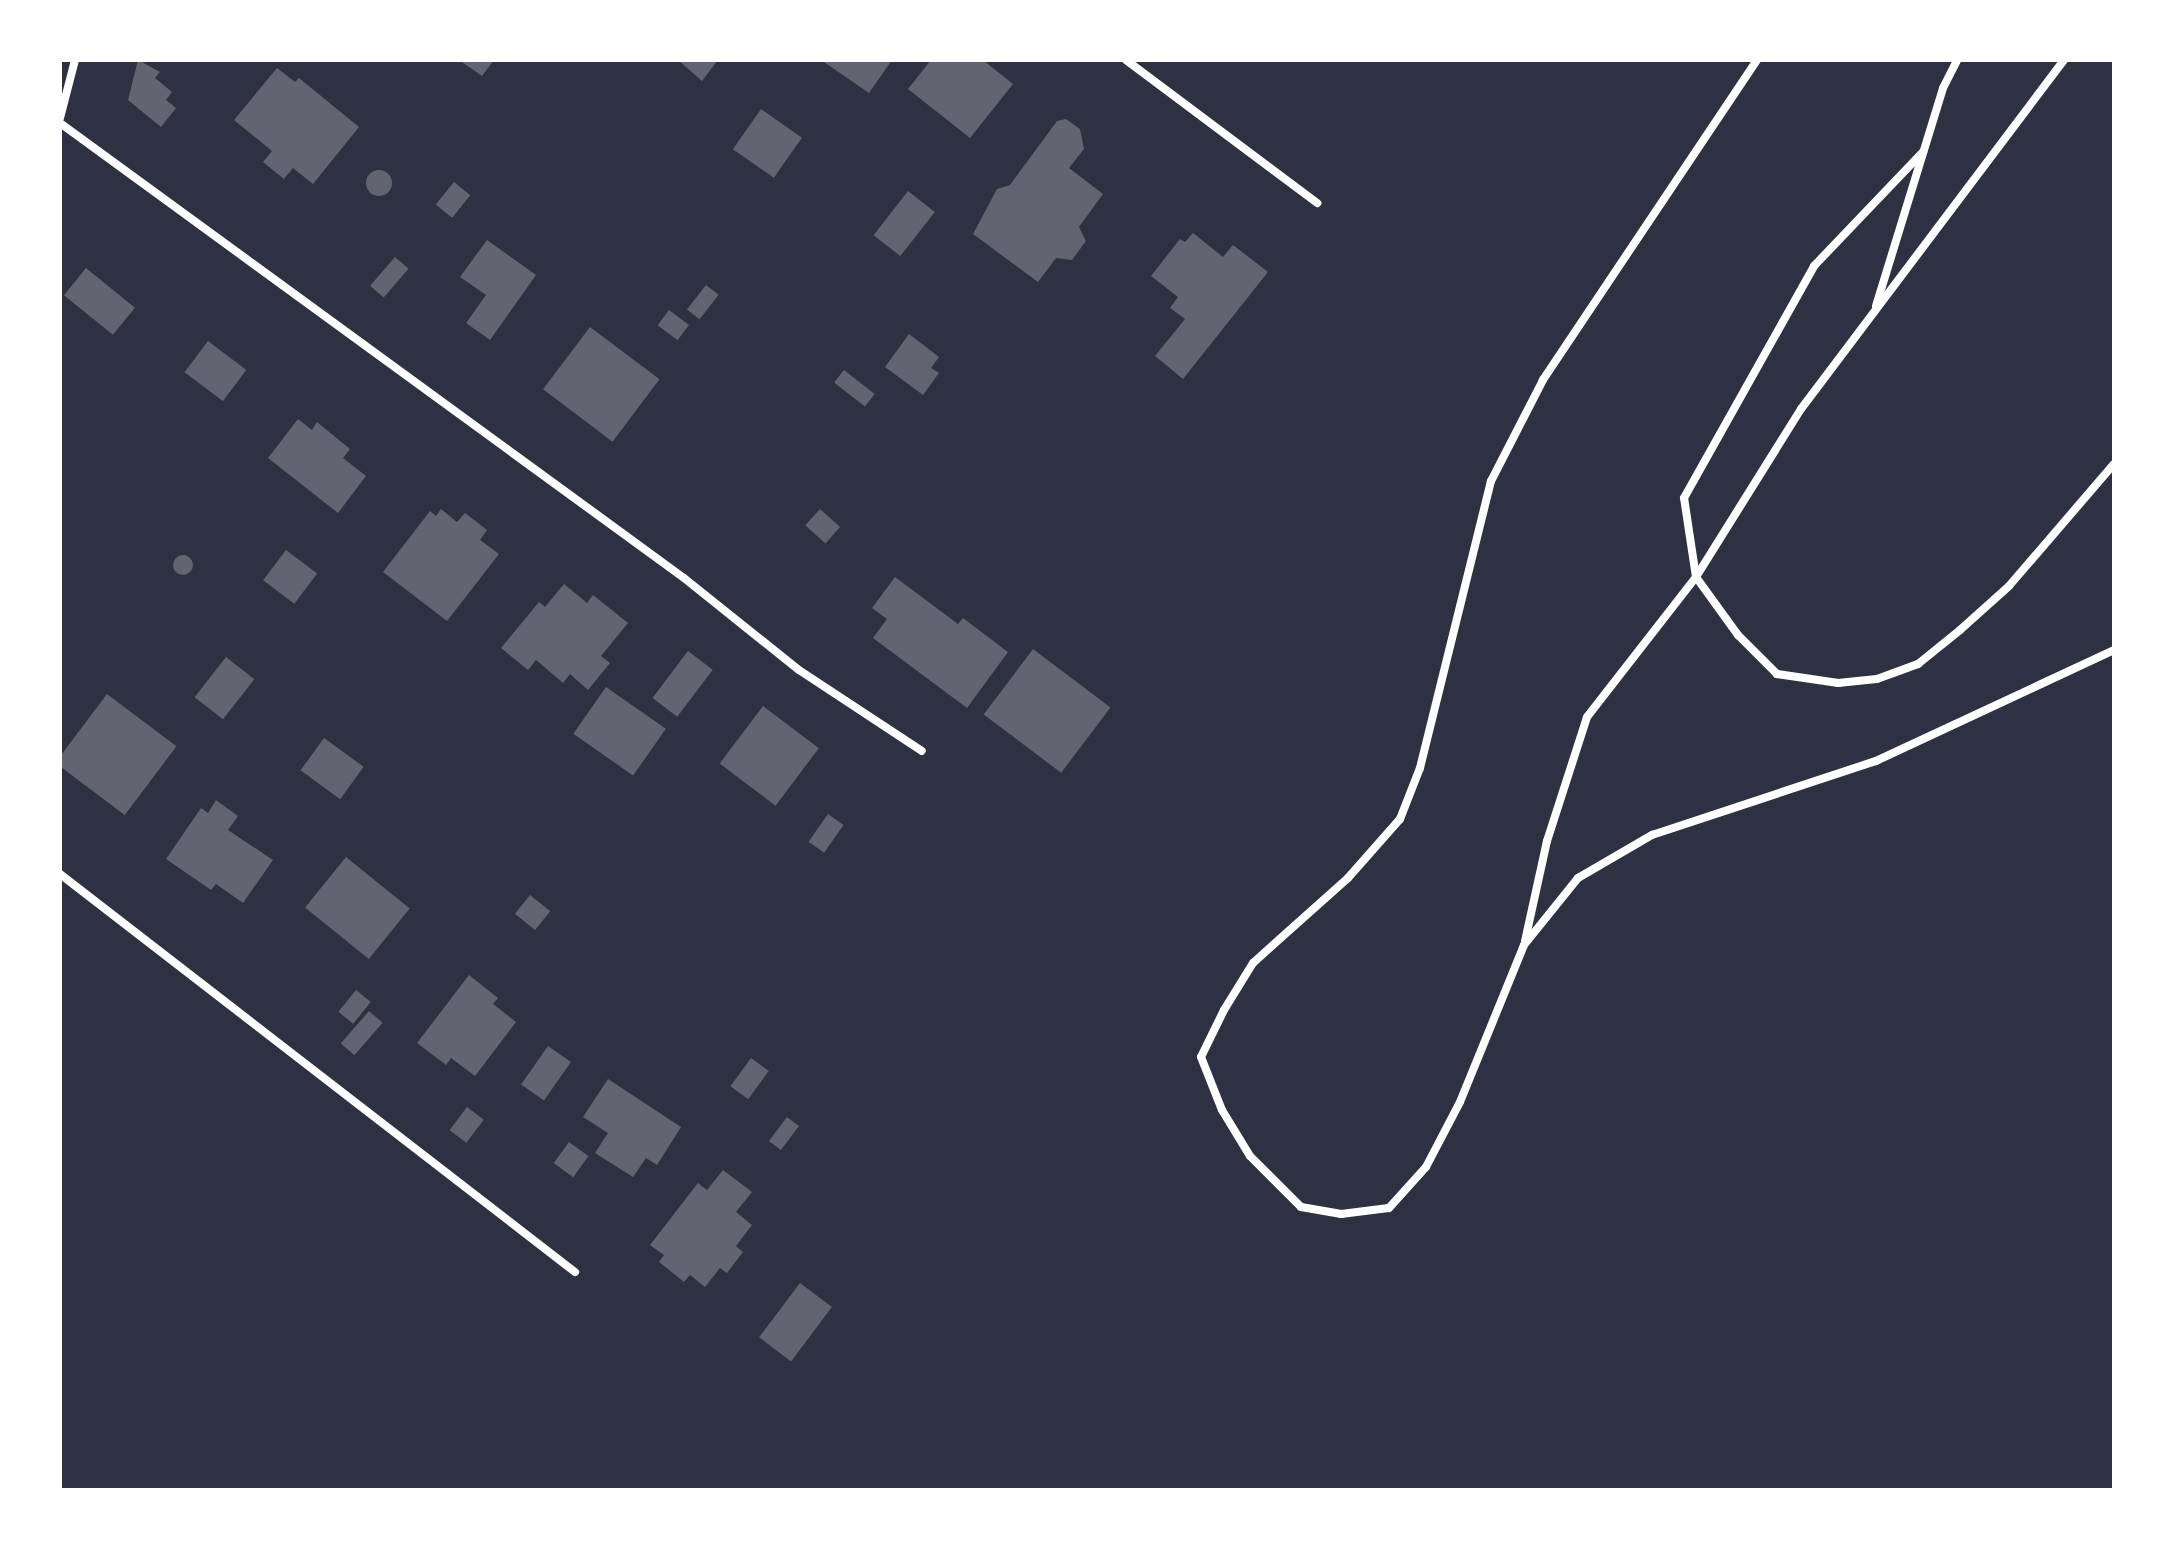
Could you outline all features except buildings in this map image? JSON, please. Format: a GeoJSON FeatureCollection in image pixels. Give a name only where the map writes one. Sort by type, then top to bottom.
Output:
{"type":"FeatureCollection","features":[{"type":"Feature","properties":{"kind":"street"},"geometry":{"type":"LineString","coordinates":[[75,60],[60,121],[684,578],[799,670],[922,751]]}},
{"type":"Feature","properties":{"kind":"street"},"geometry":{"type":"LineString","coordinates":[[1126,60],[1317,203]]}},
{"type":"Feature","properties":{"kind":"street"},"geometry":{"type":"LineString","coordinates":[[1757,60],[1543,380],[1491,481],[1420,768],[1400,819],[1348,878],[1253,963],[1201,1057],[1222,1110],[1250,1156],[1301,1207],[1341,1214],[1389,1208],[1426,1167],[1460,1102],[1524,945],[1547,841],[1587,717],[1696,577],[1801,409],[2064,60]]}},
{"type":"Feature","properties":{"kind":"street"},"geometry":{"type":"LineString","coordinates":[[1874,312],[1923,152],[1957,60]]}},
{"type":"Feature","properties":{"kind":"street"},"geometry":{"type":"LineString","coordinates":[[1923,152],[1814,266],[1720,430],[1684,498],[1696,577],[1738,635],[1777,674],[1838,683],[1877,679],[1918,664],[2009,586],[2114,464]]}},
{"type":"Feature","properties":{"kind":"street"},"geometry":{"type":"LineString","coordinates":[[1524,945],[1578,878],[1652,835],[1876,761],[2114,650]]}},
{"type":"Feature","properties":{"kind":"street"},"geometry":{"type":"LineString","coordinates":[[60,874],[575,1272]]}}]}
